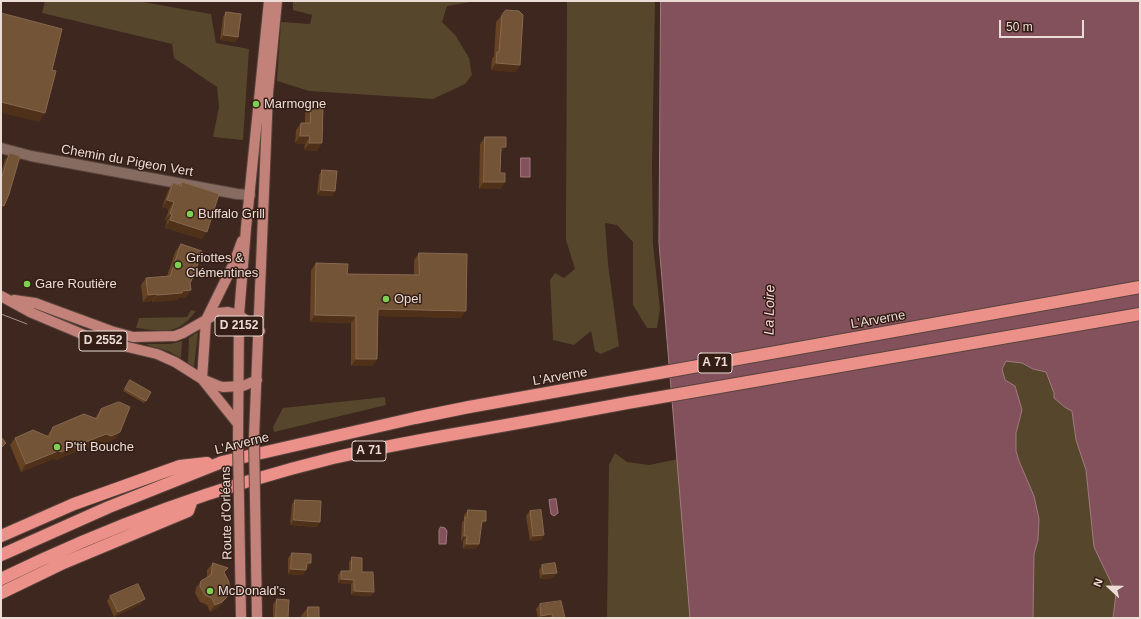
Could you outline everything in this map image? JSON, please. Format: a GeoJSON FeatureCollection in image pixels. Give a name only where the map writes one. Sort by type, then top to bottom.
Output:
{"type":"FeatureCollection","features":[{"type":"Feature","properties":{"kind":"highway","name":"L'Arverne"},"geometry":{"type":"LineString","coordinates":[[1,555],[109,507],[222,462],[415,418],[1140,287]]}},
{"type":"Feature","properties":{"kind":"highway","name":"A 71"},"geometry":{"type":"LineString","coordinates":[[1,579],[101,534],[192,500],[274,474],[334,458],[634,401],[1140,314]]}},
{"type":"Feature","properties":{"kind":"highway"},"geometry":{"type":"LineString","coordinates":[[1,536],[74,504],[180,466],[222,462]]}},
{"type":"Feature","properties":{"kind":"highway"},"geometry":{"type":"LineString","coordinates":[[1,593],[61,564],[188,511],[192,500]]}},
{"type":"Feature","properties":{"kind":"main road","name":"Route d'Orléans"},"geometry":{"type":"LineString","coordinates":[[241,618],[238,444],[239,315],[246,228],[269,1]]}},
{"type":"Feature","properties":{"kind":"main road","name":"D 2152"},"geometry":{"type":"LineString","coordinates":[[257,618],[254,437],[260,331],[268,93],[277,1]]}},
{"type":"Feature","properties":{"kind":"main road"},"geometry":{"type":"LineString","coordinates":[[238,424],[202,379],[206,320],[234,263],[246,228]]}},
{"type":"Feature","properties":{"kind":"main road","name":"D 2552"},"geometry":{"type":"LineString","coordinates":[[2,297],[35,303],[111,331],[133,337],[175,336],[206,320]]}},
{"type":"Feature","properties":{"kind":"main road","name":"D 2552"},"geometry":{"type":"LineString","coordinates":[[2,297],[32,313],[94,339],[157,354],[175,362],[202,379]]}},
{"type":"Feature","properties":{"kind":"main road"},"geometry":{"type":"LineString","coordinates":[[206,320],[218,313],[228,312],[239,315],[260,331]]}},
{"type":"Feature","properties":{"kind":"main road"},"geometry":{"type":"LineString","coordinates":[[202,379],[223,387],[243,386],[257,380]]}},
{"type":"Feature","properties":{"kind":"street","name":"Chemin du Pigeon Vert"},"geometry":{"type":"LineString","coordinates":[[1,148],[31,156],[237,194],[250,195]]}},
{"type":"Feature","properties":{"kind":"shaded area"},"geometry":{"type":"Polygon","coordinates":[[[45,1],[137,1],[211,14],[216,43],[249,49],[243,140],[213,137],[219,107],[217,87],[174,58],[172,44],[42,13],[45,1]]]}},
{"type":"Feature","properties":{"kind":"shaded area"},"geometry":{"type":"Polygon","coordinates":[[[293,1],[477,1],[447,6],[442,22],[456,36],[469,58],[472,75],[465,84],[433,99],[309,91],[277,81],[281,22],[310,24],[312,15],[293,10],[293,1]]]}},
{"type":"Feature","properties":{"kind":"shaded area"},"geometry":{"type":"Polygon","coordinates":[[[567,1],[655,1],[652,166],[653,244],[660,309],[657,328],[647,328],[633,305],[633,242],[617,225],[605,223],[608,264],[619,346],[601,354],[595,351],[591,331],[574,345],[553,340],[550,280],[555,273],[564,278],[575,269],[566,240],[567,1]]]}},
{"type":"Feature","properties":{"kind":"shaded area"},"geometry":{"type":"Polygon","coordinates":[[[191,310],[196,311],[183,325],[176,328],[162,331],[136,328],[139,318],[187,317],[191,310]]]}},
{"type":"Feature","properties":{"kind":"shaded area"},"geometry":{"type":"Polygon","coordinates":[[[198,333],[194,367],[188,363],[189,338],[198,333]]]}},
{"type":"Feature","properties":{"kind":"shaded area"},"geometry":{"type":"Polygon","coordinates":[[[182,341],[181,358],[168,351],[147,345],[170,344],[182,341]]]}},
{"type":"Feature","properties":{"kind":"shaded area"},"geometry":{"type":"Polygon","coordinates":[[[1006,361],[1022,363],[1033,369],[1046,372],[1054,393],[1054,398],[1072,411],[1076,440],[1086,470],[1094,547],[1116,593],[1113,618],[1033,618],[1034,554],[1038,540],[1034,496],[1016,451],[1016,433],[1022,410],[1005,380],[1002,369],[1006,361]]]}},
{"type":"Feature","properties":{"kind":"shaded area"},"geometry":{"type":"Polygon","coordinates":[[[385,397],[386,405],[274,432],[273,427],[283,408],[385,397]]]}},
{"type":"Feature","properties":{"kind":"shaded area"},"geometry":{"type":"Polygon","coordinates":[[[615,453],[627,462],[649,465],[683,458],[698,618],[607,618],[609,465],[615,453]]]}},
{"type":"Feature","properties":{"kind":"water","name":"La Loire"},"geometry":{"type":"Polygon","coordinates":[[[661,1],[1140,1],[1140,618],[1113,618],[1116,593],[1094,547],[1086,470],[1076,440],[1072,411],[1054,398],[1054,393],[1046,372],[1033,369],[1022,363],[1006,361],[1002,369],[1005,380],[1015,386],[1022,410],[1016,433],[1016,451],[1034,496],[1039,519],[1038,540],[1034,554],[1033,618],[690,618],[659,243],[661,1]]]}},
{"type":"Feature","properties":{"kind":"water"},"geometry":{"type":"Polygon","coordinates":[[[521,158],[530,158],[530,177],[521,177],[521,158]]]}},
{"type":"Feature","properties":{"kind":"water"},"geometry":{"type":"Polygon","coordinates":[[[556,499],[558,513],[554,516],[551,514],[549,500],[556,499]]]}},
{"type":"Feature","properties":{"kind":"water"},"geometry":{"type":"Polygon","coordinates":[[[441,527],[445,528],[447,531],[446,544],[439,544],[439,530],[441,527]]]}},
{"type":"Feature","properties":{"kind":"building"},"geometry":{"type":"Polygon","coordinates":[[[506,10],[519,11],[523,15],[520,65],[496,63],[497,52],[499,52],[502,15],[506,10]]]}},
{"type":"Feature","properties":{"kind":"building"},"geometry":{"type":"Polygon","coordinates":[[[226,12],[241,14],[238,37],[224,35],[226,12]]]}},
{"type":"Feature","properties":{"kind":"building"},"geometry":{"type":"Polygon","coordinates":[[[1,13],[62,29],[52,70],[56,71],[45,113],[1,102],[1,13]]]}},
{"type":"Feature","properties":{"kind":"building"},"geometry":{"type":"Polygon","coordinates":[[[311,106],[323,106],[322,143],[309,143],[310,136],[300,136],[301,123],[310,123],[311,106]]]}},
{"type":"Feature","properties":{"kind":"building"},"geometry":{"type":"Polygon","coordinates":[[[485,137],[506,137],[506,147],[501,147],[500,173],[505,173],[505,182],[484,182],[485,137]]]}},
{"type":"Feature","properties":{"kind":"building"},"geometry":{"type":"Polygon","coordinates":[[[10,153],[20,156],[9,194],[4,206],[2,205],[1,208],[1,180],[10,153]]]}},
{"type":"Feature","properties":{"kind":"building"},"geometry":{"type":"Polygon","coordinates":[[[322,170],[337,171],[335,191],[321,190],[322,170]]]}},
{"type":"Feature","properties":{"kind":"building","name":"Buffalo Grill"},"geometry":{"type":"Polygon","coordinates":[[[182,182],[219,194],[207,232],[170,220],[172,214],[170,214],[174,202],[167,200],[173,183],[181,186],[182,182]]]}},
{"type":"Feature","properties":{"kind":"building"},"geometry":{"type":"Polygon","coordinates":[[[181,244],[202,251],[190,283],[191,290],[182,291],[182,293],[148,295],[146,278],[170,276],[181,244]]]}},
{"type":"Feature","properties":{"kind":"building","name":"Opel"},"geometry":{"type":"Polygon","coordinates":[[[419,253],[467,254],[466,311],[378,309],[377,359],[356,359],[356,316],[315,315],[316,263],[348,264],[347,274],[419,275],[419,253]]]}},
{"type":"Feature","properties":{"kind":"building"},"geometry":{"type":"Polygon","coordinates":[[[130,380],[151,392],[146,401],[125,389],[130,380]]]}},
{"type":"Feature","properties":{"kind":"building"},"geometry":{"type":"Polygon","coordinates":[[[119,402],[130,407],[120,432],[111,436],[106,434],[26,464],[15,438],[33,430],[49,437],[53,427],[84,414],[97,419],[101,409],[119,402]]]}},
{"type":"Feature","properties":{"kind":"building"},"geometry":{"type":"Polygon","coordinates":[[[1,437],[6,443],[1,448],[1,437]]]}},
{"type":"Feature","properties":{"kind":"building"},"geometry":{"type":"Polygon","coordinates":[[[295,500],[321,501],[320,522],[294,520],[295,500]]]}},
{"type":"Feature","properties":{"kind":"building"},"geometry":{"type":"Polygon","coordinates":[[[468,510],[486,511],[486,521],[482,521],[479,544],[466,544],[467,536],[464,536],[465,517],[467,517],[468,510]]]}},
{"type":"Feature","properties":{"kind":"building"},"geometry":{"type":"Polygon","coordinates":[[[541,510],[544,535],[533,536],[530,511],[541,510]]]}},
{"type":"Feature","properties":{"kind":"building"},"geometry":{"type":"Polygon","coordinates":[[[292,553],[311,554],[311,563],[307,563],[306,570],[291,569],[292,553]]]}},
{"type":"Feature","properties":{"kind":"building"},"geometry":{"type":"Polygon","coordinates":[[[352,557],[362,558],[362,572],[373,572],[374,592],[354,591],[354,580],[341,579],[341,571],[351,571],[352,557]]]}},
{"type":"Feature","properties":{"kind":"building","name":"McDonald's"},"geometry":{"type":"Polygon","coordinates":[[[213,563],[228,568],[224,572],[229,582],[229,594],[222,602],[215,605],[212,598],[205,595],[200,586],[201,581],[211,575],[213,563]]]}},
{"type":"Feature","properties":{"kind":"building"},"geometry":{"type":"Polygon","coordinates":[[[555,563],[557,573],[543,574],[542,565],[555,563]]]}},
{"type":"Feature","properties":{"kind":"building"},"geometry":{"type":"Polygon","coordinates":[[[138,584],[145,599],[118,612],[110,596],[138,584]]]}},
{"type":"Feature","properties":{"kind":"building"},"geometry":{"type":"Polygon","coordinates":[[[277,599],[289,600],[288,618],[276,618],[277,599]]]}},
{"type":"Feature","properties":{"kind":"building"},"geometry":{"type":"Polygon","coordinates":[[[561,601],[565,618],[553,618],[552,614],[541,616],[540,604],[561,601]]]}},
{"type":"Feature","properties":{"kind":"building"},"geometry":{"type":"Polygon","coordinates":[[[308,607],[319,607],[319,618],[308,618],[308,607]]]}},
{"type":"Feature","properties":{"kind":"tram line"},"geometry":{"type":"LineString","coordinates":[[1,314],[27,324]]}},
{"type":"Feature","properties":{"kind":"place","name":"Marmogne"},"geometry":{"type":"Point","coordinates":[256,104]}},
{"type":"Feature","properties":{"kind":"place","name":"Buffalo Grill"},"geometry":{"type":"Point","coordinates":[190,214]}},
{"type":"Feature","properties":{"kind":"place","name":"Griottes & Clémentines"},"geometry":{"type":"Point","coordinates":[178,265]}},
{"type":"Feature","properties":{"kind":"place","name":"Gare Routière"},"geometry":{"type":"Point","coordinates":[27,284]}},
{"type":"Feature","properties":{"kind":"place","name":"Opel"},"geometry":{"type":"Point","coordinates":[386,299]}},
{"type":"Feature","properties":{"kind":"place","name":"P'tit Bouche"},"geometry":{"type":"Point","coordinates":[57,447]}},
{"type":"Feature","properties":{"kind":"place","name":"McDonald's"},"geometry":{"type":"Point","coordinates":[210,591]}}]}
